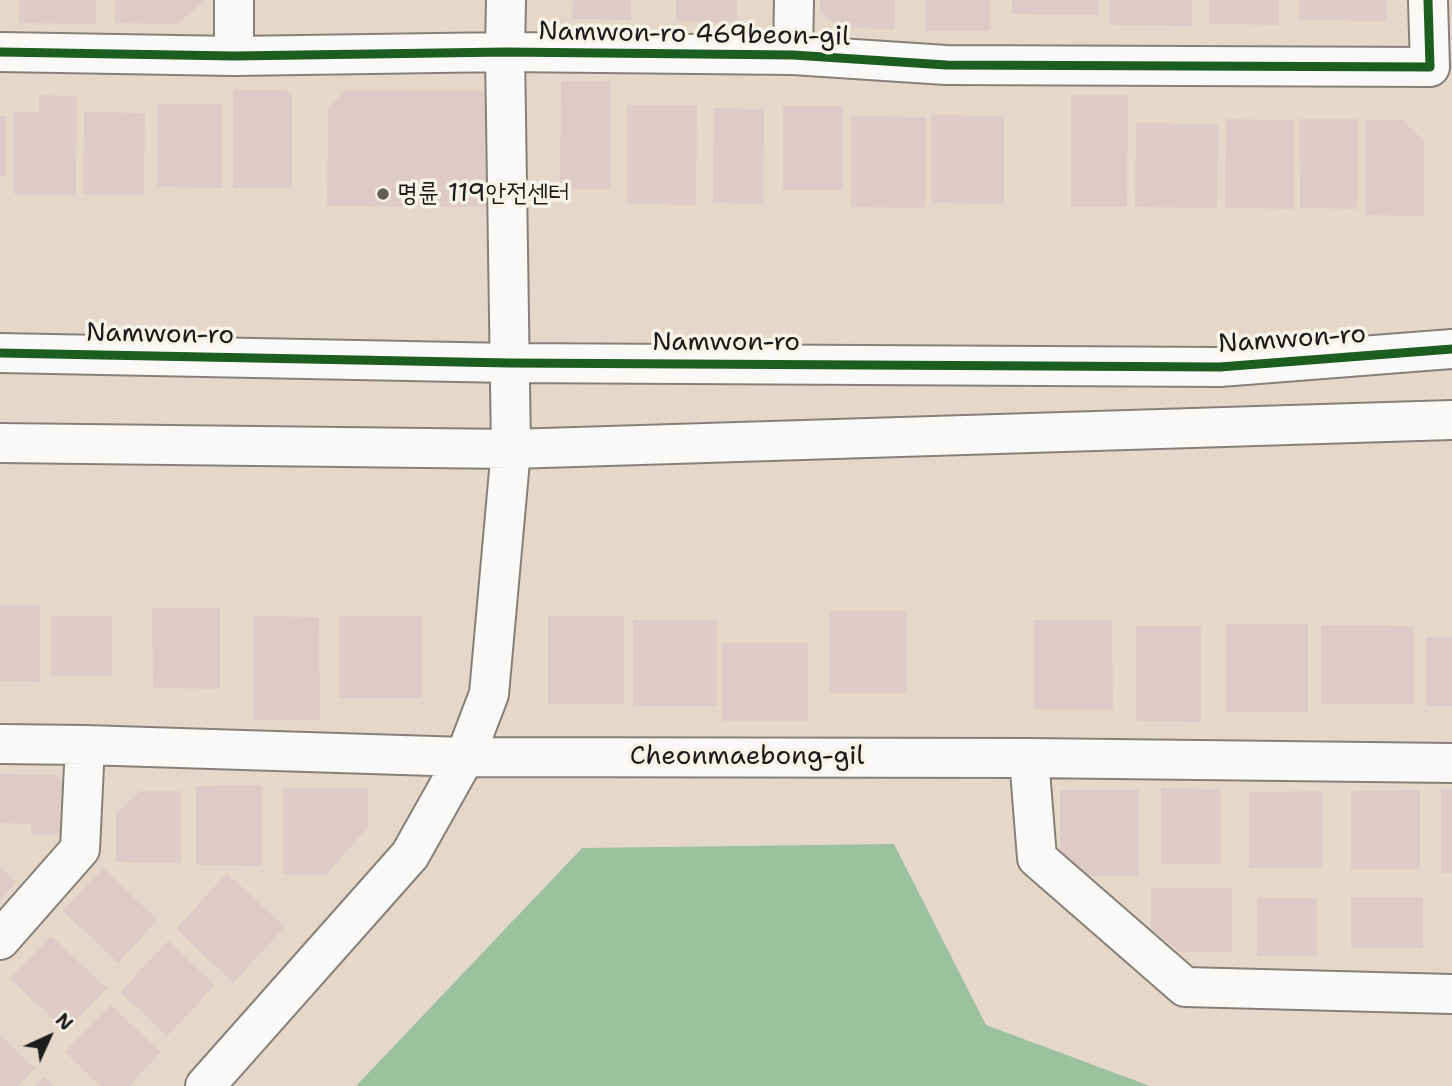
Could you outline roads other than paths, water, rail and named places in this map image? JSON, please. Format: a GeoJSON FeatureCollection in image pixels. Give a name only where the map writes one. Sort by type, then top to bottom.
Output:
{"type":"FeatureCollection","features":[{"type":"Feature","properties":{"kind":"street"},"geometry":{"type":"LineString","coordinates":[[234,0],[234,56]]}},
{"type":"Feature","properties":{"kind":"street","name":"Namwon-ro 469beon-gil"},"geometry":{"type":"LineString","coordinates":[[506,0],[511,449]]}},
{"type":"Feature","properties":{"kind":"street"},"geometry":{"type":"LineString","coordinates":[[793,55],[794,0]]}},
{"type":"Feature","properties":{"kind":"street","name":"Namwon-ro 469beon-gil"},"geometry":{"type":"LineString","coordinates":[[0,52],[234,56],[505,52],[793,55],[946,65],[1430,66],[1428,0]]}},
{"type":"Feature","properties":{"kind":"street","name":"Namwon-ro"},"geometry":{"type":"LineString","coordinates":[[0,353],[509,363],[1220,367],[1452,349]]}},
{"type":"Feature","properties":{"kind":"street"},"geometry":{"type":"LineString","coordinates":[[0,443],[511,449],[1452,420]]}},
{"type":"Feature","properties":{"kind":"street"},"geometry":{"type":"LineString","coordinates":[[205,1086],[410,855],[465,757],[489,694],[511,449]]}},
{"type":"Feature","properties":{"kind":"street","name":"Cheonmaebong-gil"},"geometry":{"type":"LineString","coordinates":[[0,744],[465,757],[1029,758],[1452,763]]}},
{"type":"Feature","properties":{"kind":"street"},"geometry":{"type":"LineString","coordinates":[[0,940],[80,849],[85,745]]}},
{"type":"Feature","properties":{"kind":"street"},"geometry":{"type":"LineString","coordinates":[[1029,758],[1037,858],[1185,987],[1452,994]]}},
{"type":"Feature","properties":{"kind":"place","name":"명륜 119안전센터"},"geometry":{"type":"Point","coordinates":[383,194]}}]}
